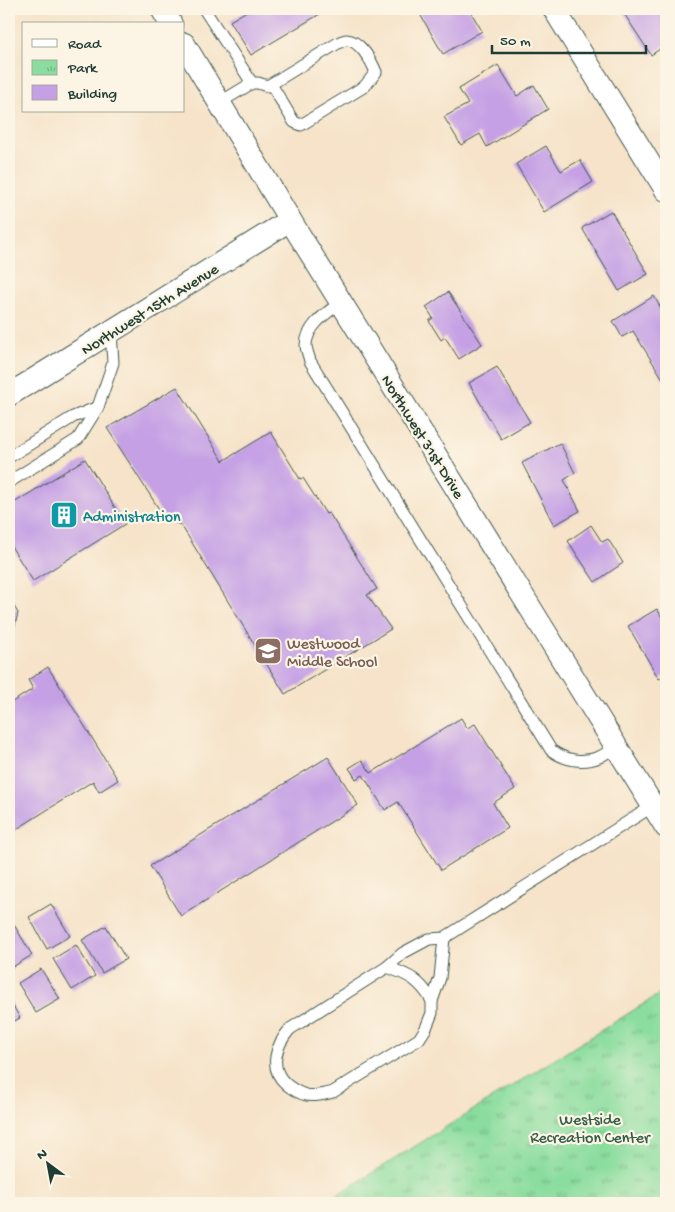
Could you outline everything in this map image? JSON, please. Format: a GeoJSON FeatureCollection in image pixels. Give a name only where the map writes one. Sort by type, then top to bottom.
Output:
{"type":"FeatureCollection","features":[{"type":"Feature","properties":{"kind":"street"},"geometry":{"type":"LineString","coordinates":[[162,9],[170,22]]}},
{"type":"Feature","properties":{"kind":"street"},"geometry":{"type":"LineString","coordinates":[[554,9],[666,190]]}},
{"type":"Feature","properties":{"kind":"street","name":"Northwest 31st Drive"},"geometry":{"type":"LineString","coordinates":[[185,46],[340,302],[666,827]]}},
{"type":"Feature","properties":{"kind":"street","name":"Northwest 15th Avenue"},"geometry":{"type":"LineString","coordinates":[[9,395],[290,220]]}},
{"type":"Feature","properties":{"kind":"lane"},"geometry":{"type":"LineString","coordinates":[[204,9],[252,83]]}},
{"type":"Feature","properties":{"kind":"lane"},"geometry":{"type":"LineString","coordinates":[[219,103],[252,83],[258,82],[267,86],[270,84],[346,40],[354,42],[362,50],[371,60],[376,72],[365,86],[301,125],[294,122],[270,84]]}},
{"type":"Feature","properties":{"kind":"lane"},"geometry":{"type":"LineString","coordinates":[[340,302],[311,329],[306,345],[310,361],[551,750],[560,757],[569,760],[586,760],[600,757],[616,746]]}},
{"type":"Feature","properties":{"kind":"lane"},"geometry":{"type":"LineString","coordinates":[[9,482],[78,439],[98,407],[113,363],[111,332]]}},
{"type":"Feature","properties":{"kind":"lane"},"geometry":{"type":"LineString","coordinates":[[9,457],[74,417],[98,407]]}},
{"type":"Feature","properties":{"kind":"lane"},"geometry":{"type":"LineString","coordinates":[[444,938],[440,978],[432,1001],[432,1013],[419,1039],[333,1092],[307,1095],[295,1091],[282,1080],[276,1069],[278,1047],[283,1036],[295,1026],[387,967],[403,952],[429,939],[444,938],[653,806]]}},
{"type":"Feature","properties":{"kind":"lane"},"geometry":{"type":"LineString","coordinates":[[387,967],[406,974],[419,982],[425,988],[432,1001]]}},
{"type":"Feature","properties":{"kind":"green space","name":"Westside Recreation Center"},"geometry":{"type":"Polygon","coordinates":[[[666,990],[666,1203],[324,1203],[666,990]]]}},
{"type":"Feature","properties":{"kind":"building"},"geometry":{"type":"Polygon","coordinates":[[[250,9],[317,9],[320,14],[251,55],[230,21],[250,9]]]}},
{"type":"Feature","properties":{"kind":"building"},"geometry":{"type":"Polygon","coordinates":[[[417,9],[469,9],[482,31],[443,54],[417,9]]]}},
{"type":"Feature","properties":{"kind":"building"},"geometry":{"type":"Polygon","coordinates":[[[621,9],[666,9],[666,45],[651,55],[621,9]]]}},
{"type":"Feature","properties":{"kind":"building"},"geometry":{"type":"Polygon","coordinates":[[[498,65],[517,96],[534,85],[548,109],[487,147],[480,134],[461,145],[444,117],[468,104],[459,89],[498,65]]]}},
{"type":"Feature","properties":{"kind":"building"},"geometry":{"type":"Polygon","coordinates":[[[546,146],[561,171],[580,160],[593,182],[544,212],[516,164],[546,146]]]}},
{"type":"Feature","properties":{"kind":"building"},"geometry":{"type":"Polygon","coordinates":[[[611,211],[648,274],[619,291],[582,228],[611,211]]]}},
{"type":"Feature","properties":{"kind":"building"},"geometry":{"type":"Polygon","coordinates":[[[448,292],[482,344],[459,359],[445,337],[441,340],[429,321],[433,318],[426,307],[448,292]]]}},
{"type":"Feature","properties":{"kind":"building"},"geometry":{"type":"Polygon","coordinates":[[[654,296],[666,317],[666,376],[663,379],[633,331],[622,337],[613,321],[654,296]]]}},
{"type":"Feature","properties":{"kind":"building"},"geometry":{"type":"Polygon","coordinates":[[[497,367],[530,422],[501,439],[469,383],[497,367]]]}},
{"type":"Feature","properties":{"kind":"building"},"geometry":{"type":"Polygon","coordinates":[[[177,387],[223,461],[271,432],[300,479],[303,478],[326,514],[329,513],[377,589],[367,595],[391,629],[285,694],[181,525],[166,520],[107,428],[177,387]]]}},
{"type":"Feature","properties":{"kind":"building"},"geometry":{"type":"Polygon","coordinates":[[[560,443],[575,473],[564,480],[580,511],[554,525],[522,463],[560,443]]]}},
{"type":"Feature","properties":{"kind":"building","name":"Administration"},"geometry":{"type":"Polygon","coordinates":[[[85,459],[125,524],[33,581],[9,543],[9,506],[85,459]]]}},
{"type":"Feature","properties":{"kind":"building"},"geometry":{"type":"Polygon","coordinates":[[[591,525],[602,542],[608,539],[623,563],[595,582],[568,541],[591,525]]]}},
{"type":"Feature","properties":{"kind":"building"},"geometry":{"type":"Polygon","coordinates":[[[9,598],[18,613],[11,641],[9,642],[9,598]]]}},
{"type":"Feature","properties":{"kind":"building"},"geometry":{"type":"Polygon","coordinates":[[[657,609],[666,624],[666,675],[659,679],[628,626],[657,609]]]}},
{"type":"Feature","properties":{"kind":"building"},"geometry":{"type":"Polygon","coordinates":[[[48,667],[118,780],[99,792],[93,781],[9,834],[9,704],[33,689],[28,680],[48,667]]]}},
{"type":"Feature","properties":{"kind":"building"},"geometry":{"type":"Polygon","coordinates":[[[461,718],[467,728],[475,724],[515,789],[493,803],[508,828],[441,870],[398,802],[385,810],[363,775],[356,779],[349,768],[362,760],[371,773],[461,718]]]}},
{"type":"Feature","properties":{"kind":"building"},"geometry":{"type":"Polygon","coordinates":[[[328,757],[358,805],[181,916],[150,866],[328,757]]]}},
{"type":"Feature","properties":{"kind":"building"},"geometry":{"type":"Polygon","coordinates":[[[51,904],[70,936],[47,949],[29,917],[51,904]]]}},
{"type":"Feature","properties":{"kind":"building"},"geometry":{"type":"Polygon","coordinates":[[[13,923],[32,955],[11,968],[9,965],[9,926],[13,923]]]}},
{"type":"Feature","properties":{"kind":"building"},"geometry":{"type":"Polygon","coordinates":[[[106,926],[126,959],[102,973],[82,940],[106,926]]]}},
{"type":"Feature","properties":{"kind":"building"},"geometry":{"type":"Polygon","coordinates":[[[76,945],[95,976],[72,990],[53,959],[76,945]]]}},
{"type":"Feature","properties":{"kind":"building"},"geometry":{"type":"Polygon","coordinates":[[[41,969],[60,999],[36,1013],[18,983],[41,969]]]}},
{"type":"Feature","properties":{"kind":"building"},"geometry":{"type":"Polygon","coordinates":[[[9,999],[20,1018],[9,1024],[9,999]]]}},
{"type":"Feature","properties":{"kind":"place","name":"Administration"},"geometry":{"type":"Point","coordinates":[64,515]}},
{"type":"Feature","properties":{"kind":"place","name":"Westwood Middle School"},"geometry":{"type":"Point","coordinates":[268,651]}}]}
